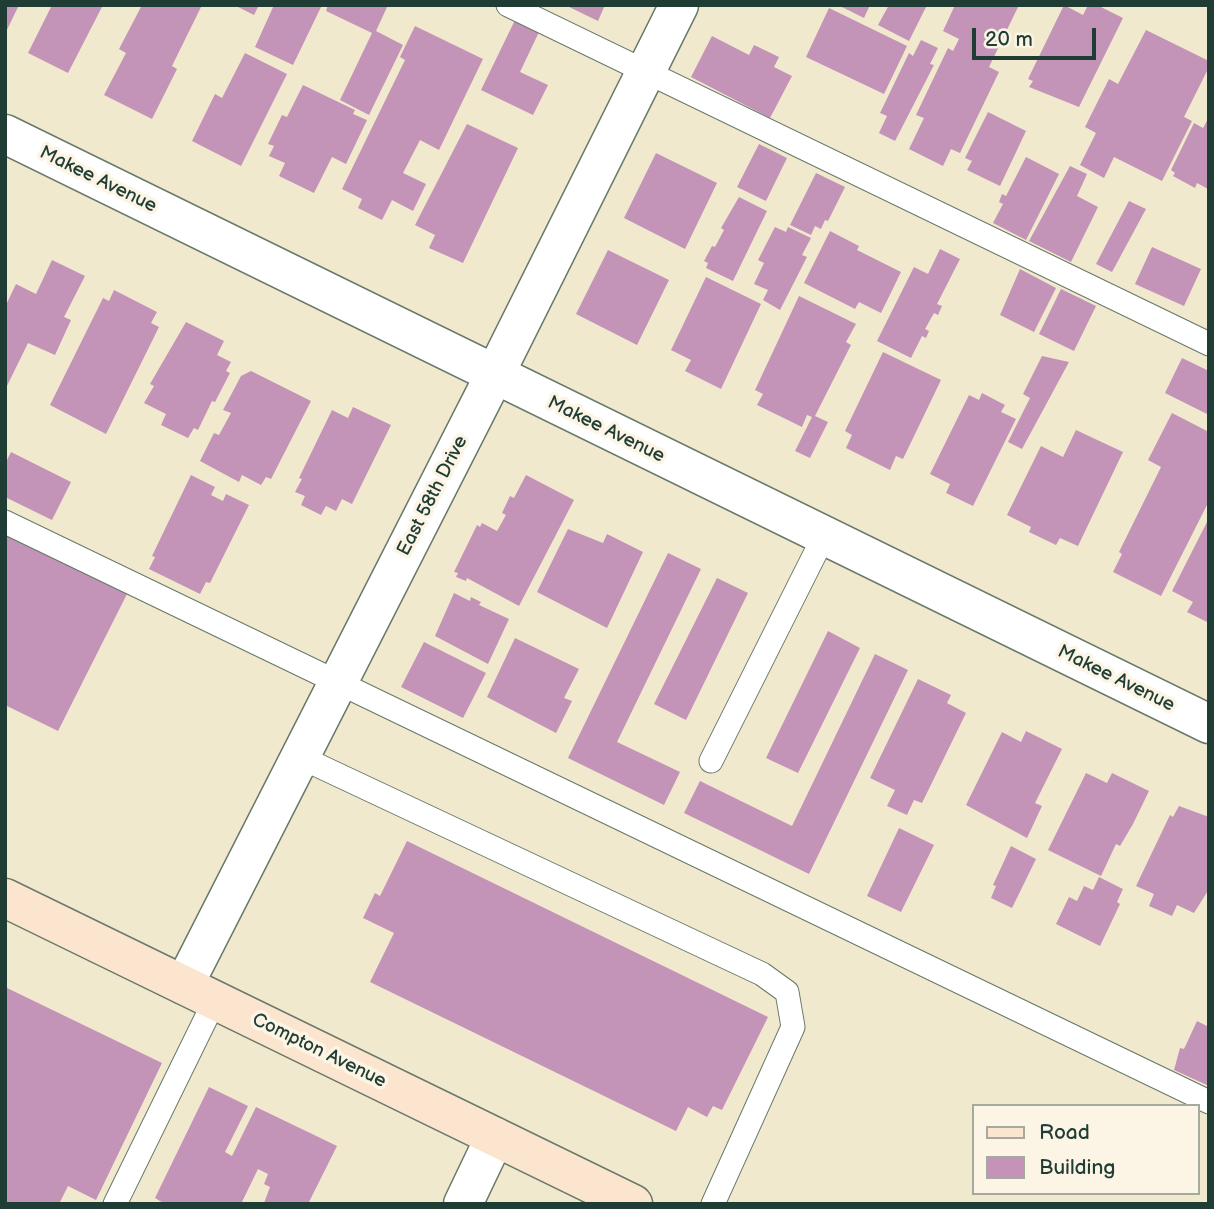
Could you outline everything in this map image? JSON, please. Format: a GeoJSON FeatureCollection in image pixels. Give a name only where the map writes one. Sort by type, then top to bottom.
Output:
{"type":"FeatureCollection","features":[{"type":"Feature","properties":{"kind":"main road","name":"Compton Avenue"},"geometry":{"type":"LineString","coordinates":[[5,898],[633,1204]]}},
{"type":"Feature","properties":{"kind":"street","name":"East 58th Drive"},"geometry":{"type":"LineString","coordinates":[[199,992],[300,757],[679,5]]}},
{"type":"Feature","properties":{"kind":"street","name":"Makee Avenue"},"geometry":{"type":"LineString","coordinates":[[5,134],[494,376],[1209,724]]}},
{"type":"Feature","properties":{"kind":"street"},"geometry":{"type":"LineString","coordinates":[[463,1204],[495,1137]]}},
{"type":"Feature","properties":{"kind":"lane"},"geometry":{"type":"LineString","coordinates":[[508,5],[1209,344]]}},
{"type":"Feature","properties":{"kind":"lane"},"geometry":{"type":"LineString","coordinates":[[5,522],[1209,1102]]}},
{"type":"Feature","properties":{"kind":"lane"},"geometry":{"type":"LineString","coordinates":[[711,761],[824,536]]}},
{"type":"Feature","properties":{"kind":"lane"},"geometry":{"type":"LineString","coordinates":[[300,757],[762,974],[787,992],[793,1027],[713,1204]]}},
{"type":"Feature","properties":{"kind":"lane"},"geometry":{"type":"LineString","coordinates":[[115,1204],[199,992]]}},
{"type":"Feature","properties":{"kind":"building"},"geometry":{"type":"Polygon","coordinates":[[[5,5],[19,5],[5,34],[5,5]]]}},
{"type":"Feature","properties":{"kind":"building"},"geometry":{"type":"Polygon","coordinates":[[[52,5],[103,5],[68,73],[28,53],[52,5]]]}},
{"type":"Feature","properties":{"kind":"building"},"geometry":{"type":"Polygon","coordinates":[[[142,5],[202,5],[172,66],[177,69],[152,119],[104,95],[126,53],[119,49],[142,5]]]}},
{"type":"Feature","properties":{"kind":"building"},"geometry":{"type":"Polygon","coordinates":[[[234,5],[259,5],[254,15],[234,5]]]}},
{"type":"Feature","properties":{"kind":"building"},"geometry":{"type":"Polygon","coordinates":[[[274,5],[322,5],[293,65],[255,47],[274,5]]]}},
{"type":"Feature","properties":{"kind":"building"},"geometry":{"type":"Polygon","coordinates":[[[328,5],[388,5],[376,31],[403,45],[369,115],[340,100],[372,33],[326,11],[328,5]]]}},
{"type":"Feature","properties":{"kind":"building"},"geometry":{"type":"Polygon","coordinates":[[[565,5],[605,5],[598,21],[565,5]]]}},
{"type":"Feature","properties":{"kind":"building"},"geometry":{"type":"Polygon","coordinates":[[[838,5],[870,5],[864,18],[838,5]]]}},
{"type":"Feature","properties":{"kind":"building"},"geometry":{"type":"Polygon","coordinates":[[[889,5],[927,5],[909,41],[878,25],[889,5]]]}},
{"type":"Feature","properties":{"kind":"building"},"geometry":{"type":"Polygon","coordinates":[[[955,5],[1019,5],[989,67],[999,72],[960,153],[951,149],[943,166],[909,149],[924,118],[916,115],[948,48],[953,51],[959,39],[943,31],[955,5]]]}},
{"type":"Feature","properties":{"kind":"building"},"geometry":{"type":"Polygon","coordinates":[[[1064,5],[1083,15],[1088,5],[1097,5],[1123,18],[1079,107],[1029,87],[1033,81],[1028,79],[1064,5]]]}},
{"type":"Feature","properties":{"kind":"building"},"geometry":{"type":"Polygon","coordinates":[[[829,8],[907,46],[884,94],[806,57],[829,8]]]}},
{"type":"Feature","properties":{"kind":"building"},"geometry":{"type":"Polygon","coordinates":[[[515,20],[539,32],[520,72],[548,85],[533,115],[481,90],[515,20]]]}},
{"type":"Feature","properties":{"kind":"building"},"geometry":{"type":"Polygon","coordinates":[[[415,26],[483,59],[439,150],[420,140],[403,173],[426,184],[413,211],[392,200],[382,220],[358,208],[362,199],[342,189],[405,60],[400,57],[415,26]]]}},
{"type":"Feature","properties":{"kind":"building"},"geometry":{"type":"Polygon","coordinates":[[[1146,30],[1209,61],[1209,67],[1184,117],[1192,121],[1162,181],[1114,157],[1104,178],[1080,165],[1096,133],[1085,127],[1109,79],[1118,84],[1146,30]]]}},
{"type":"Feature","properties":{"kind":"building"},"geometry":{"type":"Polygon","coordinates":[[[712,36],[749,55],[754,45],[779,57],[774,67],[792,76],[770,118],[691,77],[712,36]]]}},
{"type":"Feature","properties":{"kind":"building"},"geometry":{"type":"Polygon","coordinates":[[[921,40],[938,48],[930,64],[934,65],[895,141],[879,133],[887,116],[880,113],[909,53],[913,56],[921,40]]]}},
{"type":"Feature","properties":{"kind":"building"},"geometry":{"type":"Polygon","coordinates":[[[245,53],[287,74],[241,166],[192,141],[215,94],[222,98],[245,53]]]}},
{"type":"Feature","properties":{"kind":"building"},"geometry":{"type":"Polygon","coordinates":[[[303,85],[355,110],[353,114],[367,120],[346,164],[332,157],[314,193],[279,176],[285,163],[269,156],[274,146],[268,144],[282,115],[287,117],[303,85]]]}},
{"type":"Feature","properties":{"kind":"building"},"geometry":{"type":"Polygon","coordinates":[[[988,112],[1026,131],[1000,186],[967,170],[972,161],[965,158],[988,112]]]}},
{"type":"Feature","properties":{"kind":"building"},"geometry":{"type":"Polygon","coordinates":[[[1209,117],[1209,188],[1197,183],[1195,188],[1173,176],[1175,173],[1171,170],[1194,123],[1203,128],[1209,117]]]}},
{"type":"Feature","properties":{"kind":"building"},"geometry":{"type":"Polygon","coordinates":[[[467,124],[518,148],[463,263],[429,248],[435,235],[415,225],[467,124]]]}},
{"type":"Feature","properties":{"kind":"building"},"geometry":{"type":"Polygon","coordinates":[[[759,144],[787,158],[766,201],[737,187],[759,144]]]}},
{"type":"Feature","properties":{"kind":"building"},"geometry":{"type":"Polygon","coordinates":[[[656,153],[717,183],[685,249],[624,218],[656,153]]]}},
{"type":"Feature","properties":{"kind":"building"},"geometry":{"type":"Polygon","coordinates":[[[1026,157],[1059,174],[1026,240],[993,223],[1003,204],[999,202],[1002,194],[1006,196],[1026,157]]]}},
{"type":"Feature","properties":{"kind":"building"},"geometry":{"type":"Polygon","coordinates":[[[1070,166],[1087,174],[1077,196],[1098,207],[1071,262],[1029,241],[1070,166]]]}},
{"type":"Feature","properties":{"kind":"building"},"geometry":{"type":"Polygon","coordinates":[[[816,173],[845,187],[828,221],[825,220],[821,229],[815,226],[811,235],[790,225],[816,173]]]}},
{"type":"Feature","properties":{"kind":"building"},"geometry":{"type":"Polygon","coordinates":[[[739,197],[767,211],[733,281],[706,268],[708,263],[704,261],[712,246],[715,247],[724,230],[721,228],[739,197]]]}},
{"type":"Feature","properties":{"kind":"building"},"geometry":{"type":"Polygon","coordinates":[[[1129,201],[1146,209],[1112,272],[1096,264],[1129,201]]]}},
{"type":"Feature","properties":{"kind":"building"},"geometry":{"type":"Polygon","coordinates":[[[775,227],[786,232],[788,227],[811,238],[802,255],[807,257],[780,310],[763,300],[768,290],[754,284],[764,263],[758,260],[775,227]]]}},
{"type":"Feature","properties":{"kind":"building"},"geometry":{"type":"Polygon","coordinates":[[[830,231],[859,246],[857,250],[901,272],[881,313],[859,302],[855,309],[804,283],[830,231]]]}},
{"type":"Feature","properties":{"kind":"building"},"geometry":{"type":"Polygon","coordinates":[[[1152,247],[1201,269],[1184,306],[1135,284],[1152,247]]]}},
{"type":"Feature","properties":{"kind":"building"},"geometry":{"type":"Polygon","coordinates":[[[940,249],[960,259],[937,304],[942,306],[938,315],[934,313],[925,329],[929,331],[926,338],[922,336],[911,358],[877,341],[914,267],[928,274],[940,249]]]}},
{"type":"Feature","properties":{"kind":"building"},"geometry":{"type":"Polygon","coordinates":[[[608,250],[669,280],[637,345],[576,314],[608,250]]]}},
{"type":"Feature","properties":{"kind":"building"},"geometry":{"type":"Polygon","coordinates":[[[52,260],[85,276],[64,317],[71,320],[55,355],[28,343],[5,390],[5,307],[16,284],[36,294],[52,260]]]}},
{"type":"Feature","properties":{"kind":"building"},"geometry":{"type":"Polygon","coordinates":[[[1020,269],[1056,288],[1034,332],[1000,315],[1020,269]]]}},
{"type":"Feature","properties":{"kind":"building"},"geometry":{"type":"Polygon","coordinates":[[[706,277],[761,304],[721,389],[685,371],[691,360],[671,350],[706,277]]]}},
{"type":"Feature","properties":{"kind":"building"},"geometry":{"type":"Polygon","coordinates":[[[1061,289],[1096,306],[1074,351],[1039,334],[1061,289]]]}},
{"type":"Feature","properties":{"kind":"building"},"geometry":{"type":"Polygon","coordinates":[[[114,290],[157,312],[151,323],[159,327],[106,434],[50,405],[103,298],[109,301],[114,290]]]}},
{"type":"Feature","properties":{"kind":"building"},"geometry":{"type":"Polygon","coordinates":[[[799,296],[856,324],[846,342],[851,345],[815,416],[828,422],[810,458],[795,451],[812,417],[807,415],[802,427],[757,405],[763,394],[755,390],[799,296]]]}},
{"type":"Feature","properties":{"kind":"building"},"geometry":{"type":"Polygon","coordinates":[[[186,322],[224,341],[217,355],[231,362],[226,371],[230,373],[215,402],[212,401],[198,430],[194,428],[188,438],[161,425],[166,414],[144,403],[154,386],[150,384],[186,322]]]}},
{"type":"Feature","properties":{"kind":"building"},"geometry":{"type":"Polygon","coordinates":[[[883,352],[941,380],[903,459],[896,456],[890,470],[846,448],[852,435],[845,431],[883,352]]]}},
{"type":"Feature","properties":{"kind":"building"},"geometry":{"type":"Polygon","coordinates":[[[1042,356],[1069,362],[1022,449],[1008,442],[1030,398],[1023,394],[1042,356]]]}},
{"type":"Feature","properties":{"kind":"building"},"geometry":{"type":"Polygon","coordinates":[[[1182,358],[1209,371],[1209,415],[1165,393],[1182,358]]]}},
{"type":"Feature","properties":{"kind":"building"},"geometry":{"type":"Polygon","coordinates":[[[251,371],[311,401],[271,479],[266,477],[261,485],[242,475],[239,482],[200,461],[214,433],[219,435],[231,413],[223,410],[241,376],[251,371]]]}},
{"type":"Feature","properties":{"kind":"building"},"geometry":{"type":"Polygon","coordinates":[[[982,393],[1005,405],[1001,412],[1016,419],[973,506],[946,493],[950,484],[930,474],[969,395],[979,400],[982,393]]]}},
{"type":"Feature","properties":{"kind":"building"},"geometry":{"type":"Polygon","coordinates":[[[353,407],[391,425],[352,504],[342,499],[336,511],[326,506],[321,515],[301,505],[305,496],[295,492],[302,479],[299,478],[332,410],[348,418],[353,407]]]}},
{"type":"Feature","properties":{"kind":"building"},"geometry":{"type":"Polygon","coordinates":[[[1172,413],[1209,432],[1209,501],[1161,596],[1113,572],[1122,554],[1119,552],[1161,467],[1148,460],[1172,413]]]}},
{"type":"Feature","properties":{"kind":"building"},"geometry":{"type":"Polygon","coordinates":[[[1076,430],[1123,452],[1078,546],[1060,538],[1056,545],[1029,532],[1031,527],[1007,515],[1041,446],[1063,457],[1076,430]]]}},
{"type":"Feature","properties":{"kind":"building"},"geometry":{"type":"Polygon","coordinates":[[[11,452],[71,482],[52,520],[5,497],[5,464],[11,452]]]}},
{"type":"Feature","properties":{"kind":"building"},"geometry":{"type":"Polygon","coordinates":[[[191,475],[215,487],[211,495],[223,501],[226,494],[249,505],[210,583],[206,582],[200,594],[149,569],[155,557],[152,556],[191,475]]]}},
{"type":"Feature","properties":{"kind":"building"},"geometry":{"type":"Polygon","coordinates":[[[526,475],[574,500],[519,606],[467,578],[466,581],[456,577],[458,573],[454,572],[477,525],[480,527],[482,523],[497,531],[506,515],[502,513],[510,496],[514,498],[526,475]]]}},
{"type":"Feature","properties":{"kind":"building"},"geometry":{"type":"Polygon","coordinates":[[[1207,522],[1209,623],[1187,612],[1193,602],[1172,591],[1207,522]]]}},
{"type":"Feature","properties":{"kind":"building"},"geometry":{"type":"Polygon","coordinates":[[[568,529],[603,543],[607,534],[643,552],[607,628],[537,592],[568,529]]]}},
{"type":"Feature","properties":{"kind":"building"},"geometry":{"type":"Polygon","coordinates":[[[5,535],[48,556],[50,552],[128,592],[58,731],[5,705],[5,535]]]}},
{"type":"Feature","properties":{"kind":"building"},"geometry":{"type":"Polygon","coordinates":[[[668,553],[701,569],[617,742],[680,772],[664,805],[568,758],[668,553]]]}},
{"type":"Feature","properties":{"kind":"building"},"geometry":{"type":"Polygon","coordinates":[[[717,578],[748,593],[686,720],[654,704],[717,578]]]}},
{"type":"Feature","properties":{"kind":"building"},"geometry":{"type":"Polygon","coordinates":[[[454,593],[470,601],[471,597],[481,602],[479,605],[509,619],[488,664],[435,636],[454,593]]]}},
{"type":"Feature","properties":{"kind":"building"},"geometry":{"type":"Polygon","coordinates":[[[828,631],[860,648],[798,773],[766,758],[828,631]]]}},
{"type":"Feature","properties":{"kind":"building"},"geometry":{"type":"Polygon","coordinates":[[[515,638],[579,669],[564,698],[572,701],[556,733],[487,697],[515,638]]]}},
{"type":"Feature","properties":{"kind":"building"},"geometry":{"type":"Polygon","coordinates":[[[424,642],[486,673],[463,718],[401,687],[424,642]]]}},
{"type":"Feature","properties":{"kind":"building"},"geometry":{"type":"Polygon","coordinates":[[[875,654],[908,670],[809,874],[684,813],[700,781],[792,826],[875,654]]]}},
{"type":"Feature","properties":{"kind":"building"},"geometry":{"type":"Polygon","coordinates":[[[918,679],[951,695],[947,703],[966,713],[922,803],[914,800],[907,815],[887,806],[895,790],[870,778],[918,679]]]}},
{"type":"Feature","properties":{"kind":"building"},"geometry":{"type":"Polygon","coordinates":[[[1026,731],[1062,749],[1035,803],[1042,806],[1027,838],[966,805],[1002,732],[1021,742],[1026,731]]]}},
{"type":"Feature","properties":{"kind":"building"},"geometry":{"type":"Polygon","coordinates":[[[1086,773],[1107,783],[1112,773],[1149,791],[1120,846],[1116,844],[1101,876],[1048,850],[1086,773]]]}},
{"type":"Feature","properties":{"kind":"building"},"geometry":{"type":"Polygon","coordinates":[[[1179,806],[1209,817],[1209,889],[1194,913],[1177,905],[1172,916],[1149,906],[1154,894],[1136,886],[1170,815],[1173,817],[1179,806]]]}},
{"type":"Feature","properties":{"kind":"building"},"geometry":{"type":"Polygon","coordinates":[[[899,828],[934,845],[901,912],[867,896],[899,828]]]}},
{"type":"Feature","properties":{"kind":"building"},"geometry":{"type":"Polygon","coordinates":[[[407,841],[768,1017],[722,1110],[713,1106],[707,1117],[688,1107],[676,1131],[370,982],[394,933],[363,918],[375,893],[380,896],[407,841]]]}},
{"type":"Feature","properties":{"kind":"building"},"geometry":{"type":"Polygon","coordinates":[[[1011,846],[1036,859],[1012,908],[991,898],[996,886],[993,885],[1011,846]]]}},
{"type":"Feature","properties":{"kind":"building"},"geometry":{"type":"Polygon","coordinates":[[[1099,877],[1123,889],[1117,902],[1120,904],[1100,946],[1056,924],[1069,897],[1077,901],[1084,886],[1093,890],[1099,877]]]}},
{"type":"Feature","properties":{"kind":"building"},"geometry":{"type":"Polygon","coordinates":[[[5,987],[162,1063],[96,1200],[68,1186],[59,1204],[5,1204],[5,987]]]}},
{"type":"Feature","properties":{"kind":"building"},"geometry":{"type":"Polygon","coordinates":[[[1197,1021],[1209,1027],[1209,1086],[1174,1070],[1180,1048],[1184,1049],[1197,1021]]]}},
{"type":"Feature","properties":{"kind":"building"},"geometry":{"type":"Polygon","coordinates":[[[209,1087],[248,1106],[225,1152],[232,1156],[256,1107],[337,1146],[308,1204],[264,1203],[270,1187],[264,1184],[268,1174],[258,1169],[241,1204],[165,1204],[155,1198],[209,1087]]]}}]}
